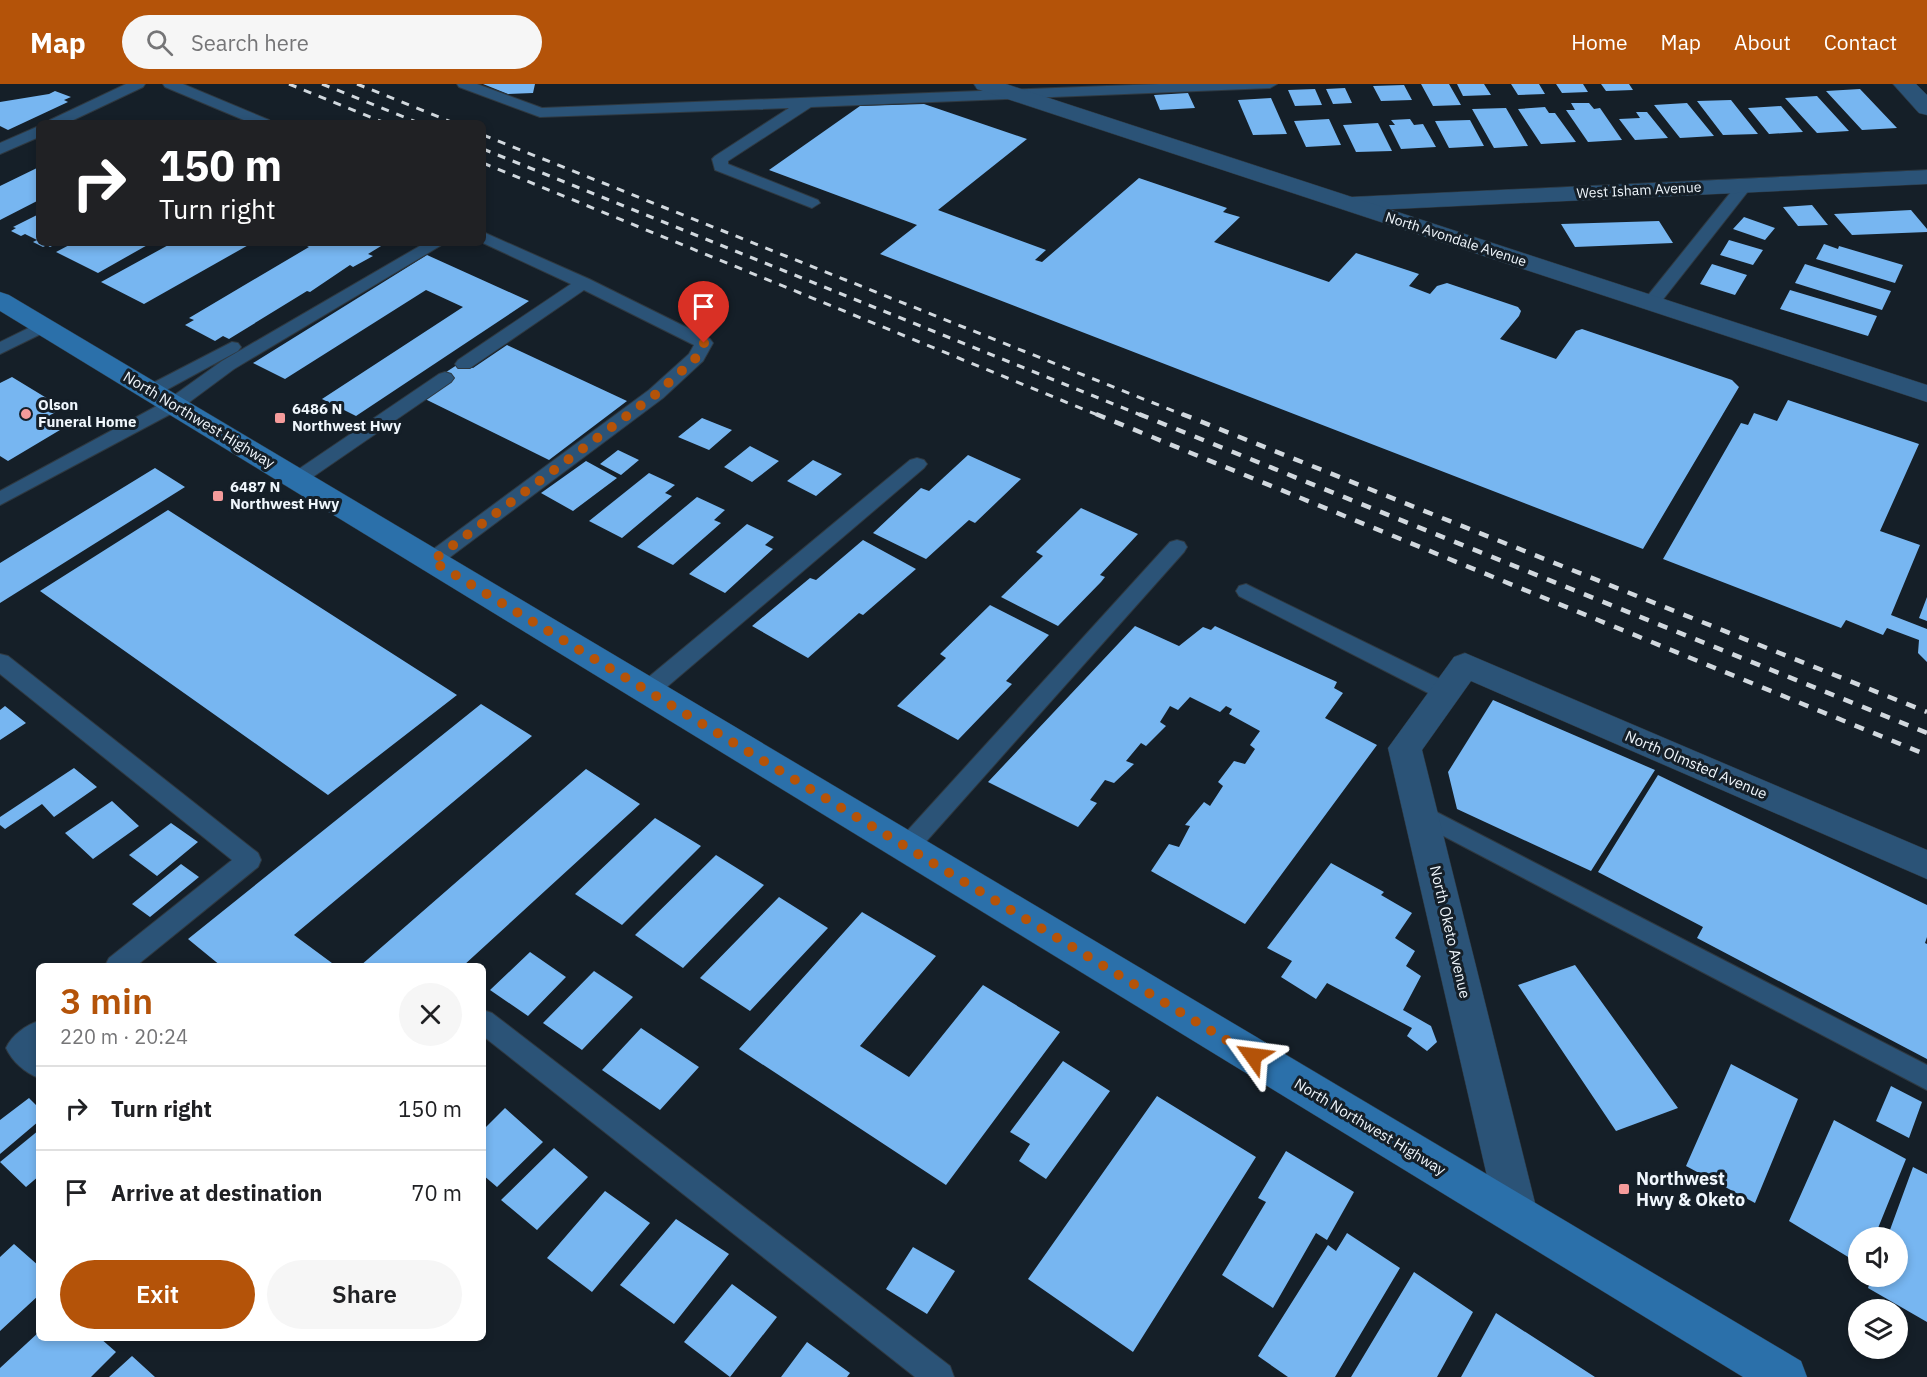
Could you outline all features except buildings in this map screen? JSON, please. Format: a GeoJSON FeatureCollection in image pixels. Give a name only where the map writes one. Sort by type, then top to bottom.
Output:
{"type":"FeatureCollection","features":[{"type":"Feature","properties":{"kind":"main road","name":"North Northwest Highway"},"geometry":{"type":"LineString","coordinates":[[0,300],[1785,1377]]}},
{"type":"Feature","properties":{"kind":"street","name":"North Avondale Avenue"},"geometry":{"type":"LineString","coordinates":[[985,84],[1927,394]]}},
{"type":"Feature","properties":{"kind":"street"},"geometry":{"type":"LineString","coordinates":[[1904,84],[1927,108]]}},
{"type":"Feature","properties":{"kind":"street","name":"West Isham Avenue"},"geometry":{"type":"LineString","coordinates":[[1352,204],[1927,177]]}},
{"type":"Feature","properties":{"kind":"street","name":"North Oketo Avenue"},"geometry":{"type":"LineString","coordinates":[[1456,678],[1406,748],[1518,1215]]}},
{"type":"Feature","properties":{"kind":"street","name":"North Olmsted Avenue"},"geometry":{"type":"LineString","coordinates":[[1456,678],[1927,865]]}},
{"type":"Feature","properties":{"kind":"lane"},"geometry":{"type":"LineString","coordinates":[[62,120],[138,84]]}},
{"type":"Feature","properties":{"kind":"lane"},"geometry":{"type":"LineString","coordinates":[[170,84],[257,120]]}},
{"type":"Feature","properties":{"kind":"lane"},"geometry":{"type":"LineString","coordinates":[[464,84],[540,113],[1020,96],[1270,84]]}},
{"type":"Feature","properties":{"kind":"lane"},"geometry":{"type":"LineString","coordinates":[[807,103],[720,159],[721,167],[812,203]]}},
{"type":"Feature","properties":{"kind":"lane"},"geometry":{"type":"LineString","coordinates":[[0,149],[36,132]]}},
{"type":"Feature","properties":{"kind":"lane"},"geometry":{"type":"LineString","coordinates":[[1651,303],[1746,185]]}},
{"type":"Feature","properties":{"kind":"lane"},"geometry":{"type":"LineString","coordinates":[[432,561],[656,394],[697,357],[704,343],[486,238]]}},
{"type":"Feature","properties":{"kind":"lane"},"geometry":{"type":"LineString","coordinates":[[0,499],[402,246]]}},
{"type":"Feature","properties":{"kind":"lane"},"geometry":{"type":"LineString","coordinates":[[162,398],[228,365],[431,246]]}},
{"type":"Feature","properties":{"kind":"lane"},"geometry":{"type":"LineString","coordinates":[[464,364],[583,283]]}},
{"type":"Feature","properties":{"kind":"lane"},"geometry":{"type":"LineString","coordinates":[[0,349],[43,326]]}},
{"type":"Feature","properties":{"kind":"lane"},"geometry":{"type":"LineString","coordinates":[[297,479],[445,378]]}},
{"type":"Feature","properties":{"kind":"lane"},"geometry":{"type":"LineString","coordinates":[[647,691],[917,464]]}},
{"type":"Feature","properties":{"kind":"lane"},"geometry":{"type":"LineString","coordinates":[[907,847],[1177,547]]}},
{"type":"Feature","properties":{"kind":"lane"},"geometry":{"type":"LineString","coordinates":[[1246,591],[1456,678]]}},
{"type":"Feature","properties":{"kind":"lane"},"geometry":{"type":"LineString","coordinates":[[0,662],[249,860],[122,963]]}},
{"type":"Feature","properties":{"kind":"lane"},"geometry":{"type":"LineString","coordinates":[[1421,813],[1927,1078]]}},
{"type":"Feature","properties":{"kind":"lane"},"geometry":{"type":"LineString","coordinates":[[486,1023],[939,1377]]}},
{"type":"Feature","properties":{"kind":"lane"},"geometry":{"type":"LineString","coordinates":[[36,1034],[19,1048],[36,1063]]}},
{"type":"Feature","properties":{"kind":"railway"},"geometry":{"type":"LineString","coordinates":[[289,84],[378,120]]}},
{"type":"Feature","properties":{"kind":"railway"},"geometry":{"type":"LineString","coordinates":[[322,84],[412,120]]}},
{"type":"Feature","properties":{"kind":"railway"},"geometry":{"type":"LineString","coordinates":[[357,84],[447,120]]}},
{"type":"Feature","properties":{"kind":"railway"},"geometry":{"type":"LineString","coordinates":[[486,136],[1186,416]]}},
{"type":"Feature","properties":{"kind":"railway"},"geometry":{"type":"LineString","coordinates":[[486,150],[1143,416]]}},
{"type":"Feature","properties":{"kind":"railway"},"geometry":{"type":"LineString","coordinates":[[486,164],[1100,416]]}},
{"type":"Feature","properties":{"kind":"railway"},"geometry":{"type":"LineString","coordinates":[[1096,414],[1927,755]]}},
{"type":"Feature","properties":{"kind":"railway"},"geometry":{"type":"LineString","coordinates":[[1139,414],[1927,733]]}},
{"type":"Feature","properties":{"kind":"railway"},"geometry":{"type":"LineString","coordinates":[[1182,414],[1927,712]]}},
{"type":"Feature","properties":{"kind":"place","name":"Olson Funeral Home"},"geometry":{"type":"Point","coordinates":[26,414]}},
{"type":"Feature","properties":{"kind":"place","name":"6486 N Northwest Hwy"},"geometry":{"type":"Point","coordinates":[280,418]}},
{"type":"Feature","properties":{"kind":"place","name":"6487 N Northwest Hwy"},"geometry":{"type":"Point","coordinates":[218,496]}},
{"type":"Feature","properties":{"kind":"place","name":"Northwest Hwy & Oketo"},"geometry":{"type":"Point","coordinates":[1624,1189]}},
{"type":"Feature","properties":{"kind":"route"},"geometry":{"type":"LineString","coordinates":[[704,343],[697,357],[656,394],[432,561],[1253,1056]]}}]}
